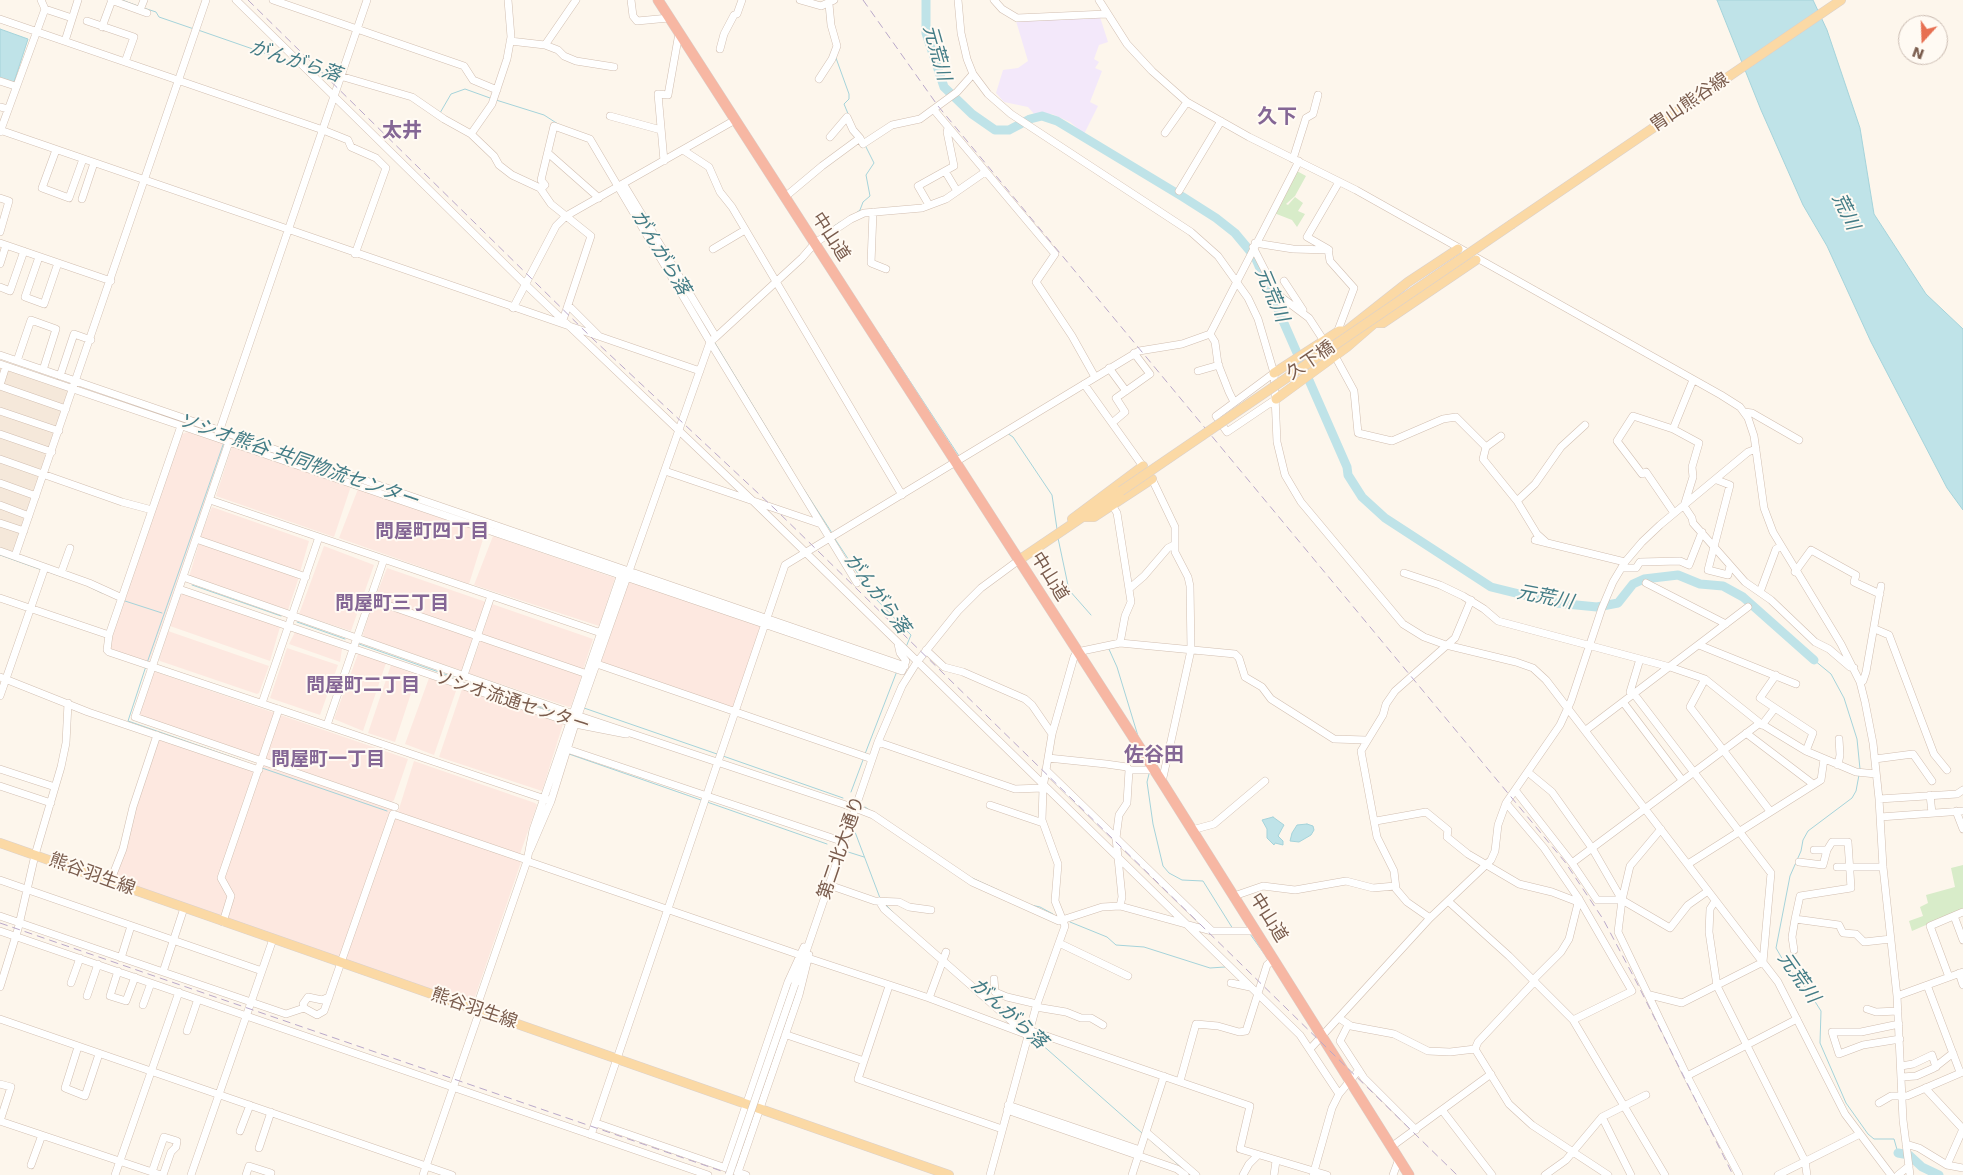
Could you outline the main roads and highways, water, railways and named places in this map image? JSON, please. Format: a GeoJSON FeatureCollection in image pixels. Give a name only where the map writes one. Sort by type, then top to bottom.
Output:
{"type":"FeatureCollection","features":[{"type":"Feature","properties":{"kind":"highway","name":"中山道"},"geometry":{"type":"LineString","coordinates":[[658,0],[1152,770],[1162,782],[1256,931],[1271,962],[1322,1037],[1409,1175]]}},
{"type":"Feature","properties":{"kind":"main road","name":"胄山熊谷線"},"geometry":{"type":"LineString","coordinates":[[1540,206],[1841,0]]}},
{"type":"Feature","properties":{"kind":"main road","name":"久下橋"},"geometry":{"type":"LineString","coordinates":[[1056,535],[1540,206]]}},
{"type":"Feature","properties":{"kind":"main road"},"geometry":{"type":"LineString","coordinates":[[1276,399],[1335,356],[1374,324],[1381,313],[1478,242],[1512,224]]}},
{"type":"Feature","properties":{"kind":"main road"},"geometry":{"type":"LineString","coordinates":[[1201,436],[1258,402],[1408,282],[1458,249]]}},
{"type":"Feature","properties":{"kind":"main road"},"geometry":{"type":"LineString","coordinates":[[1374,324],[1383,323],[1476,260]]}},
{"type":"Feature","properties":{"kind":"main road"},"geometry":{"type":"LineString","coordinates":[[1363,317],[1381,313]]}},
{"type":"Feature","properties":{"kind":"main road"},"geometry":{"type":"LineString","coordinates":[[1274,373],[1324,341],[1340,337],[1357,337]]}},
{"type":"Feature","properties":{"kind":"main road"},"geometry":{"type":"LineString","coordinates":[[1018,560],[1056,535],[1090,503],[1143,466]]}},
{"type":"Feature","properties":{"kind":"main road"},"geometry":{"type":"LineString","coordinates":[[1082,517],[1092,519],[1152,479]]}},
{"type":"Feature","properties":{"kind":"main road","name":"熊谷羽生線"},"geometry":{"type":"LineString","coordinates":[[0,843],[949,1175]]}},
{"type":"Feature","properties":{"kind":"water","name":"荒川"},"geometry":{"type":"Polygon","coordinates":[[[1717,0],[1813,0],[1827,30],[1860,128],[1874,214],[1926,294],[1963,329],[1963,510],[1947,488],[1871,342],[1827,246],[1803,205],[1761,110],[1717,0]]]}},
{"type":"Feature","properties":{"kind":"water"},"geometry":{"type":"Polygon","coordinates":[[[0,29],[28,39],[14,82],[0,79],[0,29]]]}},
{"type":"Feature","properties":{"kind":"water"},"geometry":{"type":"Polygon","coordinates":[[[1273,817],[1284,825],[1278,836],[1283,841],[1283,845],[1275,843],[1274,845],[1267,838],[1267,829],[1262,820],[1273,817]]]}},
{"type":"Feature","properties":{"kind":"water"},"geometry":{"type":"Polygon","coordinates":[[[1307,824],[1313,826],[1314,830],[1311,835],[1299,842],[1290,841],[1297,825],[1307,824]]]}},
{"type":"Feature","properties":{"kind":"waterway","name":"がんがら落"},"geometry":{"type":"LineString","coordinates":[[122,0],[138,6]]}},
{"type":"Feature","properties":{"kind":"waterway","name":"元荒川"},"geometry":{"type":"LineString","coordinates":[[926,0],[926,33],[944,87],[972,114],[995,130],[1009,130],[1030,119],[1042,116],[1057,121],[1183,197],[1216,218],[1235,233],[1255,257],[1347,467],[1348,475],[1362,497],[1385,518],[1491,587],[1556,603],[1597,607],[1618,603],[1633,584],[1644,579],[1678,575],[1700,584],[1723,586],[1743,597],[1814,660]]}},
{"type":"Feature","properties":{"kind":"waterway","name":"がんがら落"},"geometry":{"type":"LineString","coordinates":[[144,8],[156,12],[159,17],[194,29]]}},
{"type":"Feature","properties":{"kind":"waterway","name":"がんがら落"},"geometry":{"type":"LineString","coordinates":[[198,30],[296,64]]}},
{"type":"Feature","properties":{"kind":"waterway"},"geometry":{"type":"LineString","coordinates":[[836,58],[849,94],[849,99],[844,104],[849,116]]}},
{"type":"Feature","properties":{"kind":"waterway","name":"がんがら落"},"geometry":{"type":"LineString","coordinates":[[312,69],[336,78]]}},
{"type":"Feature","properties":{"kind":"waterway","name":"がんがら落"},"geometry":{"type":"LineString","coordinates":[[440,113],[451,94],[465,89],[490,98]]}},
{"type":"Feature","properties":{"kind":"waterway","name":"がんがら落"},"geometry":{"type":"LineString","coordinates":[[496,100],[544,115],[558,124]]}},
{"type":"Feature","properties":{"kind":"waterway"},"geometry":{"type":"LineString","coordinates":[[855,214],[860,210],[863,202],[870,196],[866,175],[874,163],[865,145]]}},
{"type":"Feature","properties":{"kind":"waterway"},"geometry":{"type":"LineString","coordinates":[[826,232],[840,222]]}},
{"type":"Feature","properties":{"kind":"waterway"},"geometry":{"type":"LineString","coordinates":[[879,334],[959,456]]}},
{"type":"Feature","properties":{"kind":"waterway","name":"がんがら落"},"geometry":{"type":"LineString","coordinates":[[715,343],[792,470]]}},
{"type":"Feature","properties":{"kind":"waterway"},"geometry":{"type":"LineString","coordinates":[[1007,433],[1013,437],[1052,495],[1057,529]]}},
{"type":"Feature","properties":{"kind":"waterway"},"geometry":{"type":"LineString","coordinates":[[147,663],[224,442]]}},
{"type":"Feature","properties":{"kind":"waterway","name":"ソシオ熊谷 共同物流センター"},"geometry":{"type":"LineString","coordinates":[[342,476],[399,496]]}},
{"type":"Feature","properties":{"kind":"waterway","name":"がんがら落"},"geometry":{"type":"LineString","coordinates":[[803,488],[832,533]]}},
{"type":"Feature","properties":{"kind":"waterway"},"geometry":{"type":"LineString","coordinates":[[1058,538],[1069,590],[1091,615]]}},
{"type":"Feature","properties":{"kind":"waterway","name":"がんがら落"},"geometry":{"type":"LineString","coordinates":[[835,539],[872,595],[911,635],[906,647]]}},
{"type":"Feature","properties":{"kind":"waterway"},"geometry":{"type":"LineString","coordinates":[[0,555],[42,570]]}},
{"type":"Feature","properties":{"kind":"waterway"},"geometry":{"type":"LineString","coordinates":[[46,571],[63,577]]}},
{"type":"Feature","properties":{"kind":"waterway"},"geometry":{"type":"LineString","coordinates":[[192,585],[281,616]]}},
{"type":"Feature","properties":{"kind":"waterway"},"geometry":{"type":"LineString","coordinates":[[90,587],[102,593]]}},
{"type":"Feature","properties":{"kind":"waterway"},"geometry":{"type":"LineString","coordinates":[[125,601],[162,613]]}},
{"type":"Feature","properties":{"kind":"waterway"},"geometry":{"type":"LineString","coordinates":[[297,622],[345,639]]}},
{"type":"Feature","properties":{"kind":"waterway"},"geometry":{"type":"LineString","coordinates":[[359,644],[453,677]]}},
{"type":"Feature","properties":{"kind":"waterway"},"geometry":{"type":"LineString","coordinates":[[1108,647],[1117,667],[1138,736]]}},
{"type":"Feature","properties":{"kind":"waterway","name":"元荒川"},"geometry":{"type":"LineString","coordinates":[[1814,660],[1831,674],[1844,698],[1857,739],[1860,769]]}},
{"type":"Feature","properties":{"kind":"waterway"},"geometry":{"type":"LineString","coordinates":[[146,666],[128,721],[240,760]]}},
{"type":"Feature","properties":{"kind":"waterway","name":"がんがら落"},"geometry":{"type":"LineString","coordinates":[[865,754],[897,671]]}},
{"type":"Feature","properties":{"kind":"waterway"},"geometry":{"type":"LineString","coordinates":[[470,683],[556,713]]}},
{"type":"Feature","properties":{"kind":"waterway"},"geometry":{"type":"LineString","coordinates":[[584,708],[717,754]]}},
{"type":"Feature","properties":{"kind":"waterway"},"geometry":{"type":"LineString","coordinates":[[569,754],[701,800]]}},
{"type":"Feature","properties":{"kind":"waterway"},"geometry":{"type":"LineString","coordinates":[[723,756],[843,798]]}},
{"type":"Feature","properties":{"kind":"waterway","name":"がんがら落"},"geometry":{"type":"LineString","coordinates":[[851,792],[863,760]]}},
{"type":"Feature","properties":{"kind":"waterway"},"geometry":{"type":"LineString","coordinates":[[262,768],[387,811]]}},
{"type":"Feature","properties":{"kind":"waterway"},"geometry":{"type":"LineString","coordinates":[[1149,774],[1147,782],[1153,824],[1163,866],[1169,873],[1182,880],[1203,881],[1233,929]]}},
{"type":"Feature","properties":{"kind":"waterway","name":"元荒川"},"geometry":{"type":"LineString","coordinates":[[1859,775],[1856,791],[1852,798],[1808,831],[1803,840],[1801,851],[1790,876],[1776,948],[1787,967],[1807,989],[1821,1011],[1820,1043],[1846,1103],[1868,1134],[1874,1139],[1894,1139],[1898,1153]]}},
{"type":"Feature","properties":{"kind":"waterway"},"geometry":{"type":"LineString","coordinates":[[707,802],[827,844]]}},
{"type":"Feature","properties":{"kind":"waterway"},"geometry":{"type":"LineString","coordinates":[[865,807],[921,844]]}},
{"type":"Feature","properties":{"kind":"waterway","name":"がんがら落"},"geometry":{"type":"LineString","coordinates":[[855,832],[880,898]]}},
{"type":"Feature","properties":{"kind":"waterway"},"geometry":{"type":"LineString","coordinates":[[845,851],[864,857]]}},
{"type":"Feature","properties":{"kind":"waterway"},"geometry":{"type":"LineString","coordinates":[[972,878],[998,890]]}},
{"type":"Feature","properties":{"kind":"waterway","name":"がんがら落"},"geometry":{"type":"LineString","coordinates":[[886,905],[894,913]]}},
{"type":"Feature","properties":{"kind":"waterway"},"geometry":{"type":"LineString","coordinates":[[1031,905],[1040,907],[1053,914]]}},
{"type":"Feature","properties":{"kind":"waterway"},"geometry":{"type":"LineString","coordinates":[[1070,922],[1107,937],[1116,945],[1144,947],[1210,968],[1225,967]]}},
{"type":"Feature","properties":{"kind":"waterway"},"geometry":{"type":"LineString","coordinates":[[1250,934],[1268,959]]}},
{"type":"Feature","properties":{"kind":"waterway","name":"がんがら落"},"geometry":{"type":"LineString","coordinates":[[981,990],[1012,1017]]}},
{"type":"Feature","properties":{"kind":"waterway","name":"がんがら落"},"geometry":{"type":"LineString","coordinates":[[1031,1035],[1142,1133]]}},
{"type":"Feature","properties":{"kind":"waterway","name":"がんがら落"},"geometry":{"type":"LineString","coordinates":[[1149,1139],[1190,1175]]}},
{"type":"Feature","properties":{"kind":"waterway","name":"元荒川"},"geometry":{"type":"LineString","coordinates":[[1898,1153],[1909,1155],[1922,1167],[1939,1175]]}},
{"type":"Feature","properties":{"kind":"railway"},"geometry":{"type":"LineString","coordinates":[[248,0],[593,339],[775,509],[1457,1175]]}},
{"type":"Feature","properties":{"kind":"railway"},"geometry":{"type":"LineString","coordinates":[[863,0],[938,106],[1565,862],[1603,919],[1733,1175]]}},
{"type":"Feature","properties":{"kind":"railway"},"geometry":{"type":"LineString","coordinates":[[0,923],[733,1175]]}},
{"type":"Feature","properties":{"kind":"district","name":"久下"},"geometry":{"type":"Point","coordinates":[1277,118]}},
{"type":"Feature","properties":{"kind":"district","name":"太井"},"geometry":{"type":"Point","coordinates":[402,132]}},
{"type":"Feature","properties":{"kind":"district","name":"問屋町四丁目"},"geometry":{"type":"Point","coordinates":[432,532]}},
{"type":"Feature","properties":{"kind":"district","name":"問屋町三丁目"},"geometry":{"type":"Point","coordinates":[392,604]}},
{"type":"Feature","properties":{"kind":"district","name":"問屋町二丁目"},"geometry":{"type":"Point","coordinates":[363,686]}},
{"type":"Feature","properties":{"kind":"district","name":"佐谷田"},"geometry":{"type":"Point","coordinates":[1154,756]}},
{"type":"Feature","properties":{"kind":"district","name":"問屋町一丁目"},"geometry":{"type":"Point","coordinates":[328,760]}}]}
